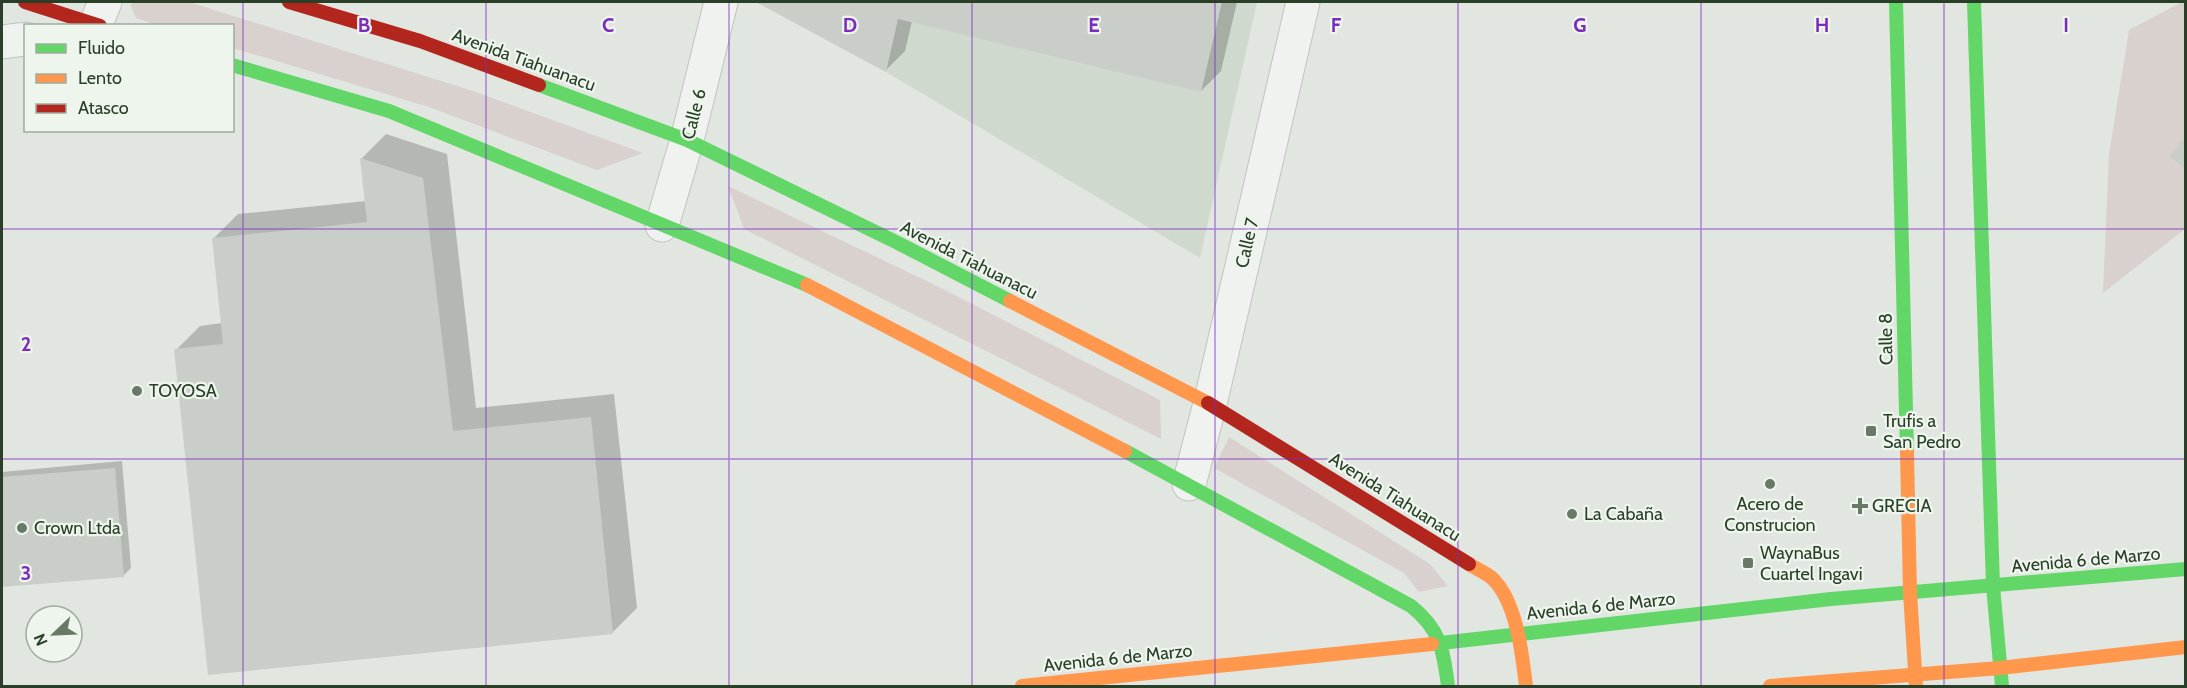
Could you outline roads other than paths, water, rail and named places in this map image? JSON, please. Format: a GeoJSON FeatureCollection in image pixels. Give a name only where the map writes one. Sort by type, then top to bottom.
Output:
{"type":"FeatureCollection","features":[{"type":"Feature","properties":{"kind":"main road"},"geometry":{"type":"LineString","coordinates":[[25,2],[99,19]]}},
{"type":"Feature","properties":{"kind":"main road","name":"Avenida Tiahuanacu"},"geometry":{"type":"LineString","coordinates":[[289,2],[420,41],[687,140],[898,243],[1210,404],[1493,579],[1507,600],[1519,634],[1526,687]]}},
{"type":"Feature","properties":{"kind":"main road","name":"Calle 8"},"geometry":{"type":"LineString","coordinates":[[1896,2],[1910,593],[1915,681]]}},
{"type":"Feature","properties":{"kind":"main road"},"geometry":{"type":"LineString","coordinates":[[1974,2],[1993,586],[2002,687]]}},
{"type":"Feature","properties":{"kind":"main road"},"geometry":{"type":"LineString","coordinates":[[234,66],[389,111],[797,280],[1189,484],[1411,606],[1428,619],[1436,631],[1441,643],[1448,687]]}},
{"type":"Feature","properties":{"kind":"main road","name":"Avenida 6 de Marzo"},"geometry":{"type":"LineString","coordinates":[[1022,687],[1441,643],[1831,598],[2186,569]]}},
{"type":"Feature","properties":{"kind":"main road"},"geometry":{"type":"LineString","coordinates":[[1770,687],[1915,681],[1951,671],[2000,668],[2186,647]]}},
{"type":"Feature","properties":{"kind":"street","name":"Calle 6"},"geometry":{"type":"LineString","coordinates":[[662,225],[687,140],[721,2]]}},
{"type":"Feature","properties":{"kind":"street","name":"Calle 7"},"geometry":{"type":"LineString","coordinates":[[1189,484],[1210,404],[1303,2]]}},
{"type":"Feature","properties":{"kind":"street"},"geometry":{"type":"LineString","coordinates":[[2,42],[24,39]]}},
{"type":"Feature","properties":{"kind":"place","name":"TOYOSA"},"geometry":{"type":"Point","coordinates":[137,391]}},
{"type":"Feature","properties":{"kind":"place","name":"Trufis a San Pedro"},"geometry":{"type":"Point","coordinates":[1871,431]}},
{"type":"Feature","properties":{"kind":"place","name":"Acero de Construcion"},"geometry":{"type":"Point","coordinates":[1770,484]}},
{"type":"Feature","properties":{"kind":"place","name":"GRECIA"},"geometry":{"type":"Point","coordinates":[1860,506]}},
{"type":"Feature","properties":{"kind":"place","name":"La Cabaña"},"geometry":{"type":"Point","coordinates":[1572,514]}},
{"type":"Feature","properties":{"kind":"place","name":"Crown Ltda"},"geometry":{"type":"Point","coordinates":[22,528]}},
{"type":"Feature","properties":{"kind":"place","name":"WaynaBus Cuartel Ingavi"},"geometry":{"type":"Point","coordinates":[1748,563]}}]}
